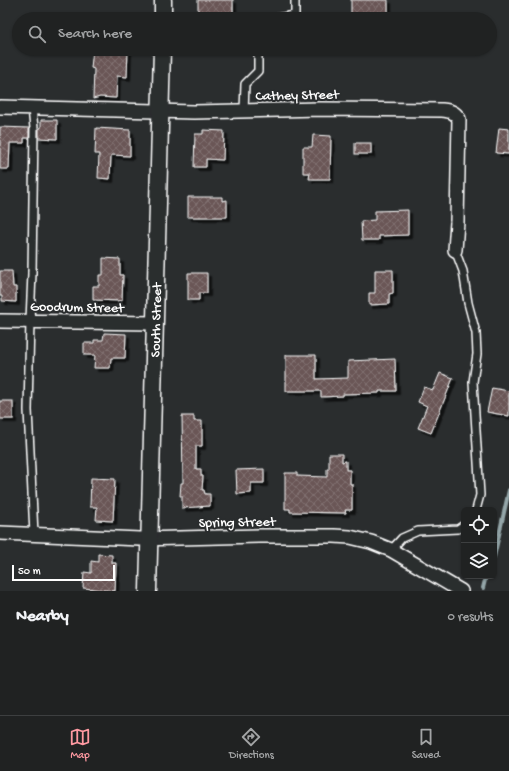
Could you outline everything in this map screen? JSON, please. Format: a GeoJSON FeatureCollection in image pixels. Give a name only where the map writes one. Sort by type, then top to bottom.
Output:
{"type":"FeatureCollection","features":[{"type":"Feature","properties":{"kind":"street"},"geometry":{"type":"LineString","coordinates":[[163,0],[163,12]]}},
{"type":"Feature","properties":{"kind":"street","name":"South Street"},"geometry":{"type":"LineString","coordinates":[[148,591],[162,56]]}},
{"type":"Feature","properties":{"kind":"street","name":"Cathey Street"},"geometry":{"type":"LineString","coordinates":[[0,107],[160,111],[318,109],[452,111],[459,119],[455,250]]}},
{"type":"Feature","properties":{"kind":"street","name":"Goodrum Street"},"geometry":{"type":"LineString","coordinates":[[0,321],[154,323]]}},
{"type":"Feature","properties":{"kind":"street","name":"Spring Street"},"geometry":{"type":"LineString","coordinates":[[0,533],[149,538],[259,536],[350,537],[371,542],[391,550],[461,591]]}},
{"type":"Feature","properties":{"kind":"lane"},"geometry":{"type":"LineString","coordinates":[[295,0],[295,12]]}},
{"type":"Feature","properties":{"kind":"lane"},"geometry":{"type":"LineString","coordinates":[[244,111],[245,84],[258,71],[258,56]]}},
{"type":"Feature","properties":{"kind":"lane"},"geometry":{"type":"LineString","coordinates":[[32,108],[34,128],[28,427],[34,534]]}},
{"type":"Feature","properties":{"kind":"lane"},"geometry":{"type":"LineString","coordinates":[[455,250],[463,271],[468,304],[476,333],[477,354],[474,382],[480,495],[477,507]]}},
{"type":"Feature","properties":{"kind":"lane"},"geometry":{"type":"LineString","coordinates":[[391,550],[402,538],[418,531],[458,529],[461,527]]}},
{"type":"Feature","properties":{"kind":"building"},"geometry":{"type":"Polygon","coordinates":[[[198,0],[233,0],[233,12],[198,12],[198,0]]]}},
{"type":"Feature","properties":{"kind":"building"},"geometry":{"type":"Polygon","coordinates":[[[351,0],[388,0],[388,12],[351,12],[351,0]]]}},
{"type":"Feature","properties":{"kind":"building"},"geometry":{"type":"Polygon","coordinates":[[[92,56],[128,56],[127,77],[117,76],[116,98],[100,97],[93,99],[94,69],[91,68],[92,56]]]}},
{"type":"Feature","properties":{"kind":"building"},"geometry":{"type":"Polygon","coordinates":[[[41,120],[57,120],[57,139],[39,138],[41,120]]]}},
{"type":"Feature","properties":{"kind":"building"},"geometry":{"type":"Polygon","coordinates":[[[0,127],[29,128],[29,138],[24,138],[24,143],[10,143],[9,169],[0,169],[0,127]]]}},
{"type":"Feature","properties":{"kind":"building"},"geometry":{"type":"Polygon","coordinates":[[[96,128],[130,130],[130,156],[111,155],[110,179],[98,178],[99,154],[95,154],[96,128]]]}},
{"type":"Feature","properties":{"kind":"building"},"geometry":{"type":"Polygon","coordinates":[[[499,128],[509,129],[509,154],[496,153],[499,128]]]}},
{"type":"Feature","properties":{"kind":"building"},"geometry":{"type":"Polygon","coordinates":[[[203,130],[224,131],[223,160],[206,159],[206,167],[194,167],[195,134],[203,134],[203,130]]]}},
{"type":"Feature","properties":{"kind":"building"},"geometry":{"type":"Polygon","coordinates":[[[313,135],[331,136],[330,179],[309,179],[310,173],[303,173],[303,147],[312,147],[313,135]]]}},
{"type":"Feature","properties":{"kind":"building"},"geometry":{"type":"Polygon","coordinates":[[[355,143],[371,143],[371,154],[355,154],[355,143]]]}},
{"type":"Feature","properties":{"kind":"building"},"geometry":{"type":"Polygon","coordinates":[[[188,197],[222,197],[222,201],[227,200],[227,217],[188,217],[188,197]]]}},
{"type":"Feature","properties":{"kind":"building"},"geometry":{"type":"Polygon","coordinates":[[[408,210],[408,235],[379,236],[379,240],[362,240],[361,221],[375,220],[375,211],[408,210]]]}},
{"type":"Feature","properties":{"kind":"building"},"geometry":{"type":"Polygon","coordinates":[[[103,258],[120,259],[120,275],[123,275],[122,301],[93,300],[93,286],[99,286],[99,275],[103,275],[103,258]]]}},
{"type":"Feature","properties":{"kind":"building"},"geometry":{"type":"Polygon","coordinates":[[[375,270],[393,270],[393,293],[389,294],[389,304],[369,305],[369,293],[375,293],[375,270]]]}},
{"type":"Feature","properties":{"kind":"building"},"geometry":{"type":"Polygon","coordinates":[[[0,271],[12,271],[13,287],[16,287],[16,302],[2,301],[2,296],[0,296],[0,271]]]}},
{"type":"Feature","properties":{"kind":"building"},"geometry":{"type":"Polygon","coordinates":[[[188,273],[207,273],[207,293],[199,293],[199,300],[188,300],[188,273]]]}},
{"type":"Feature","properties":{"kind":"building"},"geometry":{"type":"Polygon","coordinates":[[[104,333],[126,334],[125,358],[111,358],[110,368],[94,368],[95,355],[84,355],[84,343],[94,343],[94,340],[103,340],[104,333]]]}},
{"type":"Feature","properties":{"kind":"building"},"geometry":{"type":"Polygon","coordinates":[[[286,355],[316,355],[316,379],[348,378],[348,361],[395,359],[396,391],[379,391],[379,393],[343,394],[343,396],[321,397],[321,391],[286,391],[286,355]]]}},
{"type":"Feature","properties":{"kind":"building"},"geometry":{"type":"Polygon","coordinates":[[[440,373],[453,378],[431,433],[418,428],[427,406],[418,402],[424,387],[433,390],[440,373]]]}},
{"type":"Feature","properties":{"kind":"building"},"geometry":{"type":"Polygon","coordinates":[[[492,388],[509,391],[509,416],[487,412],[492,388]]]}},
{"type":"Feature","properties":{"kind":"building"},"geometry":{"type":"Polygon","coordinates":[[[0,401],[13,401],[13,419],[0,419],[0,401]]]}},
{"type":"Feature","properties":{"kind":"building"},"geometry":{"type":"Polygon","coordinates":[[[182,416],[194,416],[194,421],[202,421],[202,446],[196,446],[196,469],[201,469],[201,476],[203,476],[202,490],[204,490],[205,494],[210,494],[210,506],[182,508],[182,496],[180,496],[181,483],[183,483],[182,416]]]}},
{"type":"Feature","properties":{"kind":"building"},"geometry":{"type":"Polygon","coordinates":[[[329,454],[342,454],[342,462],[346,461],[346,470],[350,470],[350,484],[352,484],[352,510],[345,510],[346,513],[290,512],[290,509],[285,509],[285,473],[297,473],[297,476],[327,477],[327,469],[329,469],[329,454]]]}},
{"type":"Feature","properties":{"kind":"building"},"geometry":{"type":"Polygon","coordinates":[[[264,469],[264,483],[251,483],[251,493],[237,494],[236,470],[264,469]]]}},
{"type":"Feature","properties":{"kind":"building"},"geometry":{"type":"Polygon","coordinates":[[[91,478],[115,479],[113,521],[96,520],[97,507],[90,507],[91,478]]]}},
{"type":"Feature","properties":{"kind":"building"},"geometry":{"type":"Polygon","coordinates":[[[98,554],[112,555],[112,563],[116,563],[115,591],[83,588],[84,572],[91,573],[91,561],[98,562],[98,554]]]}},
{"type":"Feature","properties":{"kind":"waterway"},"geometry":{"type":"LineString","coordinates":[[497,544],[509,490]]}},
{"type":"Feature","properties":{"kind":"waterway"},"geometry":{"type":"LineString","coordinates":[[483,588],[485,579]]}}]}
